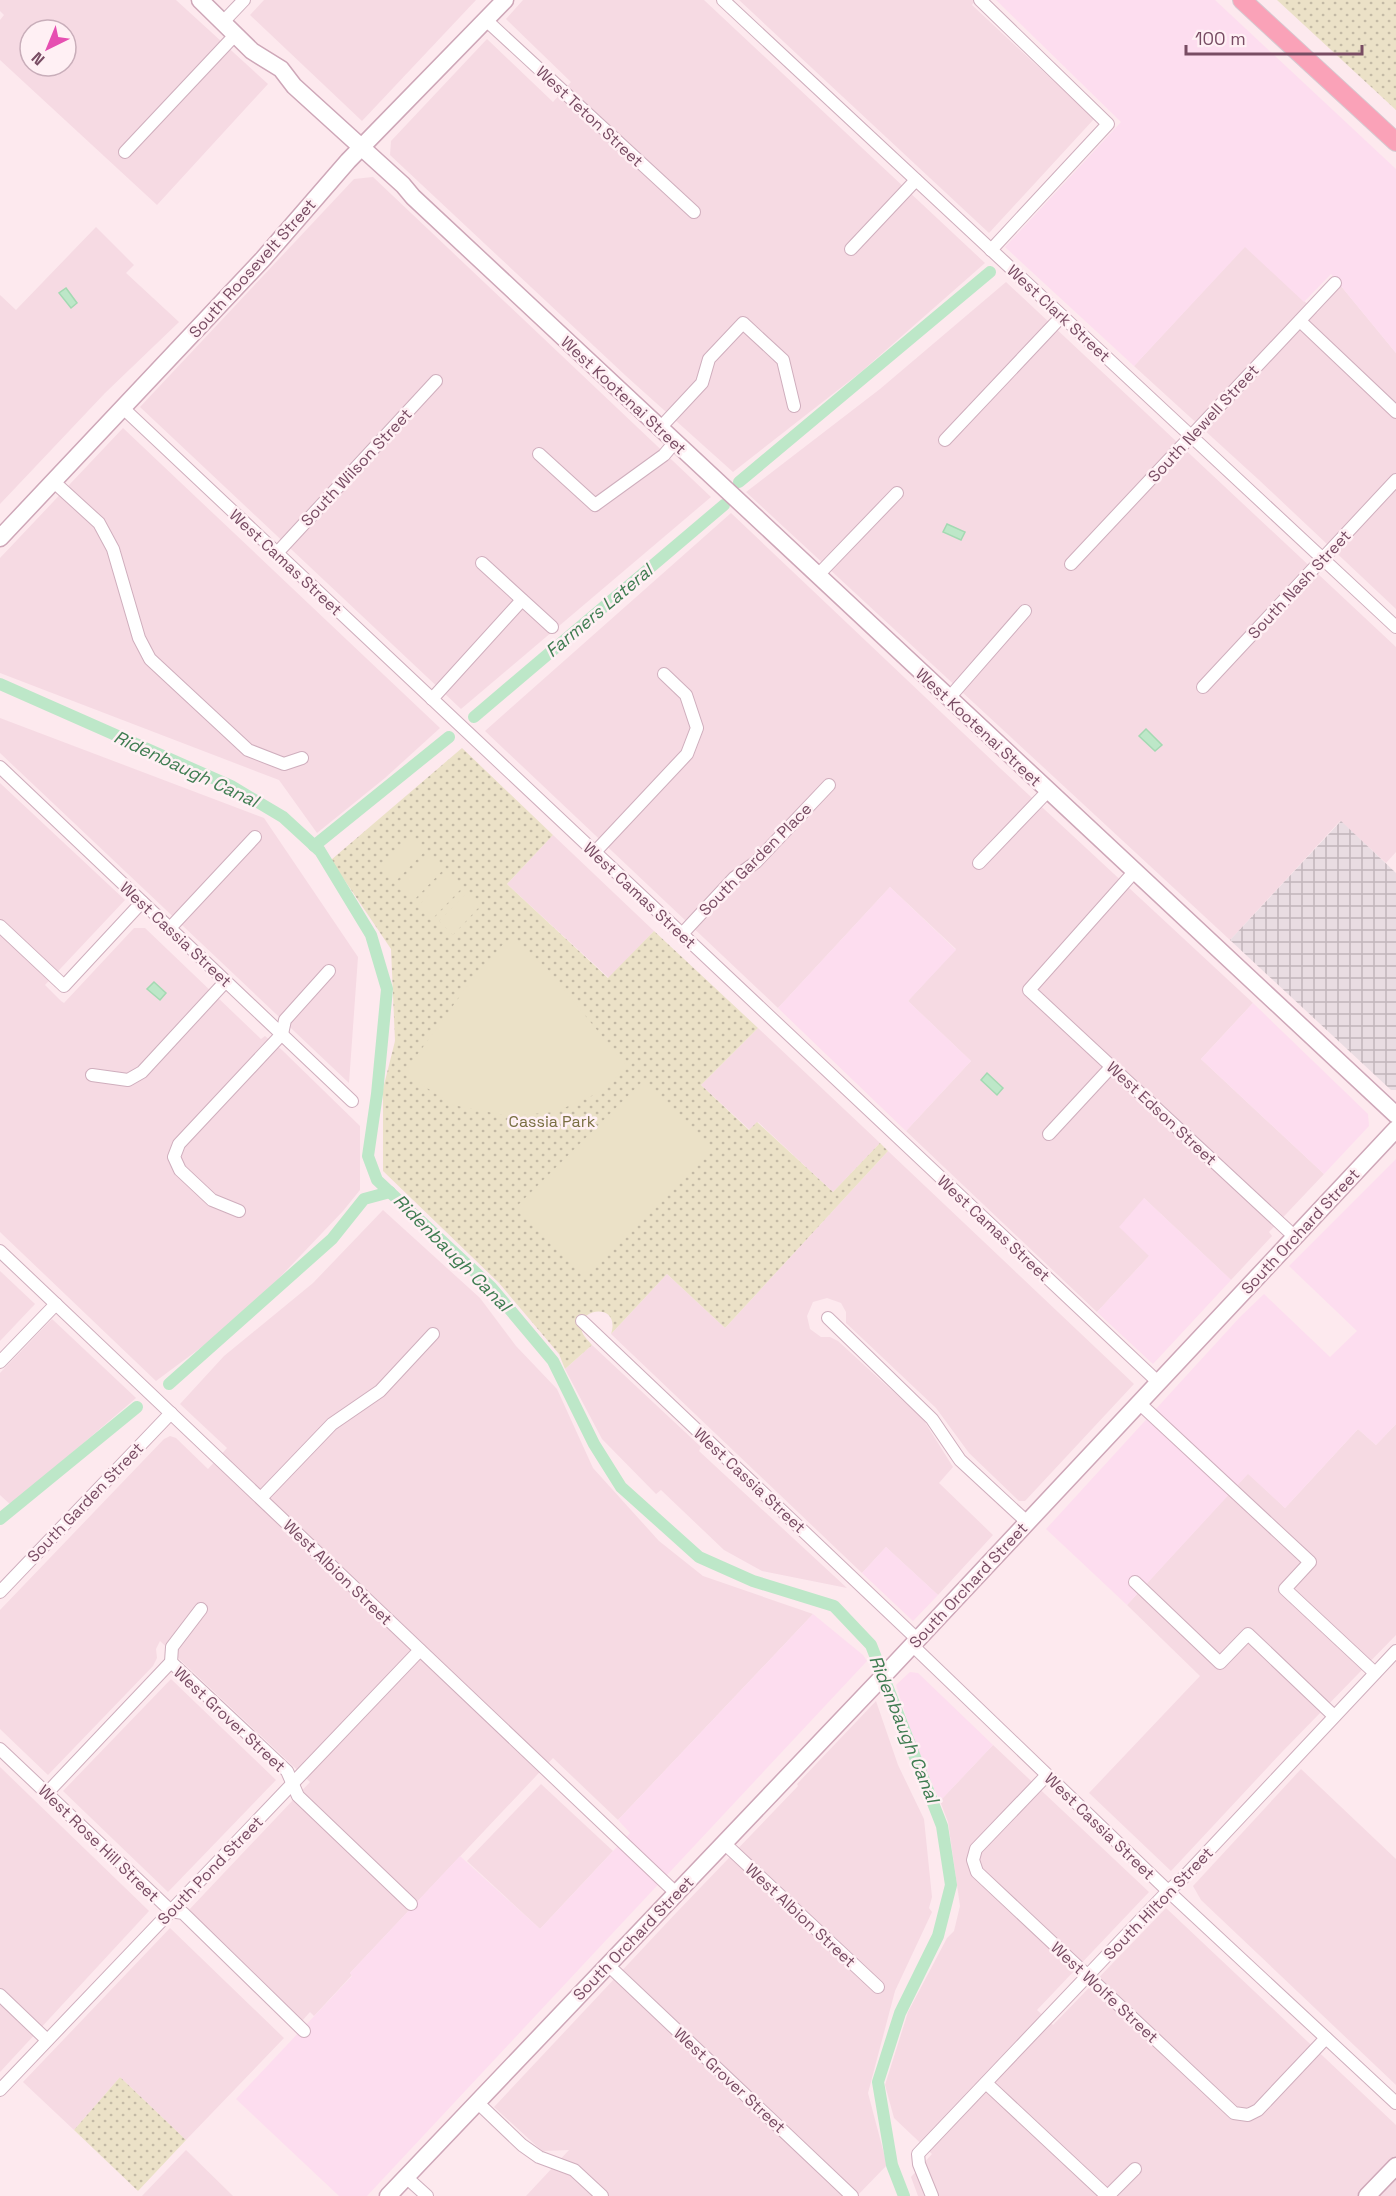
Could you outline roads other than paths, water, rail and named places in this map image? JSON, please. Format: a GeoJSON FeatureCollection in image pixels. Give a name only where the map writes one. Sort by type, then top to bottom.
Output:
{"type":"FeatureCollection","features":[{"type":"Feature","properties":{"kind":"main road"},"geometry":{"type":"LineString","coordinates":[[1242,0],[1396,142]]}},
{"type":"Feature","properties":{"kind":"street","name":"West Kootenai Street"},"geometry":{"type":"LineString","coordinates":[[200,0],[252,51],[281,69],[294,86],[1396,1115]]}},
{"type":"Feature","properties":{"kind":"street"},"geometry":{"type":"LineString","coordinates":[[223,22],[244,0]]}},
{"type":"Feature","properties":{"kind":"street","name":"South Roosevelt Street"},"geometry":{"type":"LineString","coordinates":[[0,538],[263,259],[362,148],[505,0]]}},
{"type":"Feature","properties":{"kind":"street","name":"West Clark Street"},"geometry":{"type":"LineString","coordinates":[[723,0],[1396,627]]}},
{"type":"Feature","properties":{"kind":"street"},"geometry":{"type":"LineString","coordinates":[[981,0],[1108,124],[991,250]]}},
{"type":"Feature","properties":{"kind":"street","name":"West Teton Street"},"geometry":{"type":"LineString","coordinates":[[486,20],[694,212]]}},
{"type":"Feature","properties":{"kind":"street"},"geometry":{"type":"LineString","coordinates":[[125,152],[236,34]]}},
{"type":"Feature","properties":{"kind":"street"},"geometry":{"type":"LineString","coordinates":[[851,249],[916,180]]}},
{"type":"Feature","properties":{"kind":"street","name":"South Newell Street"},"geometry":{"type":"LineString","coordinates":[[1071,564],[1335,283]]}},
{"type":"Feature","properties":{"kind":"street"},"geometry":{"type":"LineString","coordinates":[[945,440],[1062,316]]}},
{"type":"Feature","properties":{"kind":"street"},"geometry":{"type":"LineString","coordinates":[[1300,321],[1396,412]]}},
{"type":"Feature","properties":{"kind":"street"},"geometry":{"type":"LineString","coordinates":[[660,428],[702,382],[709,359],[743,322],[783,360],[794,406]]}},
{"type":"Feature","properties":{"kind":"street","name":"South Wilson Street"},"geometry":{"type":"LineString","coordinates":[[277,553],[436,381]]}},
{"type":"Feature","properties":{"kind":"street","name":"West Camas Street"},"geometry":{"type":"LineString","coordinates":[[123,408],[277,553],[435,695],[595,852],[1158,1382]]}},
{"type":"Feature","properties":{"kind":"street"},"geometry":{"type":"LineString","coordinates":[[539,454],[595,505],[664,454],[675,442]]}},
{"type":"Feature","properties":{"kind":"street","name":"South Nash Street"},"geometry":{"type":"LineString","coordinates":[[1203,687],[1396,480]]}},
{"type":"Feature","properties":{"kind":"street"},"geometry":{"type":"LineString","coordinates":[[54,482],[99,523],[113,549],[139,638],[150,658],[248,750],[284,764],[302,758]]}},
{"type":"Feature","properties":{"kind":"street"},"geometry":{"type":"LineString","coordinates":[[818,575],[897,493]]}},
{"type":"Feature","properties":{"kind":"street"},"geometry":{"type":"LineString","coordinates":[[482,563],[552,627]]}},
{"type":"Feature","properties":{"kind":"street"},"geometry":{"type":"LineString","coordinates":[[435,695],[522,600]]}},
{"type":"Feature","properties":{"kind":"street"},"geometry":{"type":"LineString","coordinates":[[949,698],[1024,611]]}},
{"type":"Feature","properties":{"kind":"street"},"geometry":{"type":"LineString","coordinates":[[595,852],[687,754],[697,728],[686,695],[664,674]]}},
{"type":"Feature","properties":{"kind":"street","name":"West Cassia Street"},"geometry":{"type":"LineString","coordinates":[[0,767],[352,1101]]}},
{"type":"Feature","properties":{"kind":"street","name":"South Garden Place"},"geometry":{"type":"LineString","coordinates":[[682,934],[734,878],[756,862],[829,785]]}},
{"type":"Feature","properties":{"kind":"street","name":"West Kootenai Street"},"geometry":{"type":"LineString","coordinates":[[979,863],[1048,791]]}},
{"type":"Feature","properties":{"kind":"street"},"geometry":{"type":"LineString","coordinates":[[170,928],[255,837]]}},
{"type":"Feature","properties":{"kind":"street","name":"West Edson Street"},"geometry":{"type":"LineString","coordinates":[[1134,872],[1029,990],[1295,1237]]}},
{"type":"Feature","properties":{"kind":"street"},"geometry":{"type":"LineString","coordinates":[[0,926],[64,986],[142,902]]}},
{"type":"Feature","properties":{"kind":"street"},"geometry":{"type":"LineString","coordinates":[[239,1211],[212,1200],[180,1170],[174,1157],[179,1144],[282,1034],[285,1020],[329,972]]}},
{"type":"Feature","properties":{"kind":"street"},"geometry":{"type":"LineString","coordinates":[[92,1075],[128,1080],[142,1072],[226,981]]}},
{"type":"Feature","properties":{"kind":"street"},"geometry":{"type":"LineString","coordinates":[[1049,1134],[1112,1066]]}},
{"type":"Feature","properties":{"kind":"street","name":"South Orchard Street"},"geometry":{"type":"LineString","coordinates":[[388,2196],[915,1642],[1396,1129]]}},
{"type":"Feature","properties":{"kind":"street","name":"West Albion Street"},"geometry":{"type":"LineString","coordinates":[[0,1251],[676,1893]]}},
{"type":"Feature","properties":{"kind":"street"},"geometry":{"type":"LineString","coordinates":[[0,1362],[56,1304]]}},
{"type":"Feature","properties":{"kind":"street"},"geometry":{"type":"LineString","coordinates":[[828,1318],[932,1419],[960,1460],[1027,1522]]}},
{"type":"Feature","properties":{"kind":"street","name":"West Cassia Street"},"geometry":{"type":"LineString","coordinates":[[582,1321],[915,1642],[1047,1775],[1396,2103]]}},
{"type":"Feature","properties":{"kind":"street"},"geometry":{"type":"LineString","coordinates":[[261,1498],[332,1424],[380,1391],[433,1334]]}},
{"type":"Feature","properties":{"kind":"street"},"geometry":{"type":"LineString","coordinates":[[1138,1402],[1310,1562],[1285,1589],[1375,1673]]}},
{"type":"Feature","properties":{"kind":"street","name":"South Garden Street"},"geometry":{"type":"LineString","coordinates":[[0,1592],[171,1413]]}},
{"type":"Feature","properties":{"kind":"street"},"geometry":{"type":"LineString","coordinates":[[1135,1582],[1220,1663],[1248,1634],[1334,1716]]}},
{"type":"Feature","properties":{"kind":"street"},"geometry":{"type":"LineString","coordinates":[[47,1793],[171,1662],[172,1647],[201,1609]]}},
{"type":"Feature","properties":{"kind":"street","name":"South Pond Street"},"geometry":{"type":"LineString","coordinates":[[0,2090],[420,1650]]}},
{"type":"Feature","properties":{"kind":"street","name":"South Hilton Street"},"geometry":{"type":"LineString","coordinates":[[932,2196],[919,2164],[918,2154],[1182,1879],[1396,1651]]}},
{"type":"Feature","properties":{"kind":"street","name":"West Grover Street"},"geometry":{"type":"LineString","coordinates":[[171,1662],[287,1771],[297,1796],[411,1904]]}},
{"type":"Feature","properties":{"kind":"street","name":"West Rose Hill Street"},"geometry":{"type":"LineString","coordinates":[[0,1749],[171,1911],[183,1913],[304,2031]]}},
{"type":"Feature","properties":{"kind":"street","name":"West Wolfe Street"},"geometry":{"type":"LineString","coordinates":[[1047,1775],[976,1849],[973,1860],[977,1872],[1087,1976],[1234,2113],[1248,2115],[1258,2110],[1326,2038]]}},
{"type":"Feature","properties":{"kind":"street","name":"West Albion Street"},"geometry":{"type":"LineString","coordinates":[[724,1843],[878,1987]]}},
{"type":"Feature","properties":{"kind":"street","name":"West Grover Street"},"geometry":{"type":"LineString","coordinates":[[608,1965],[852,2196]]}},
{"type":"Feature","properties":{"kind":"street"},"geometry":{"type":"LineString","coordinates":[[0,1995],[47,2040]]}},
{"type":"Feature","properties":{"kind":"street"},"geometry":{"type":"LineString","coordinates":[[986,2083],[1108,2196],[1135,2169]]}},
{"type":"Feature","properties":{"kind":"street"},"geometry":{"type":"LineString","coordinates":[[477,2102],[522,2145],[539,2157],[574,2170],[602,2196]]}},
{"type":"Feature","properties":{"kind":"street"},"geometry":{"type":"LineString","coordinates":[[1367,2196],[1396,2166]]}},
{"type":"Feature","properties":{"kind":"street"},"geometry":{"type":"LineString","coordinates":[[406,2177],[427,2196]]}},
{"type":"Feature","properties":{"kind":"waterway","name":"Farmers Lateral"},"geometry":{"type":"LineString","coordinates":[[739,482],[990,272]]}},
{"type":"Feature","properties":{"kind":"waterway","name":"Farmers Lateral"},"geometry":{"type":"LineString","coordinates":[[474,717],[724,505]]}},
{"type":"Feature","properties":{"kind":"waterway","name":"Ridenbaugh Canal"},"geometry":{"type":"LineString","coordinates":[[0,684],[231,786],[283,817],[320,851],[371,935],[387,989],[377,1094],[368,1156],[377,1180],[491,1287],[553,1361],[594,1444],[621,1487],[699,1557],[753,1581],[834,1606],[871,1645],[942,1826],[951,1885],[938,1936],[900,2013],[878,2082],[892,2165],[904,2196]]}},
{"type":"Feature","properties":{"kind":"waterway","name":"Farmers Lateral"},"geometry":{"type":"LineString","coordinates":[[314,846],[449,737]]}},
{"type":"Feature","properties":{"kind":"waterway"},"geometry":{"type":"LineString","coordinates":[[169,1384],[332,1239],[364,1199],[390,1192]]}},
{"type":"Feature","properties":{"kind":"waterway"},"geometry":{"type":"LineString","coordinates":[[0,1519],[137,1407]]}},
{"type":"Feature","properties":{"kind":"park label","name":"Cassia Park"},"geometry":{"type":"Point","coordinates":[552,1121]}}]}
